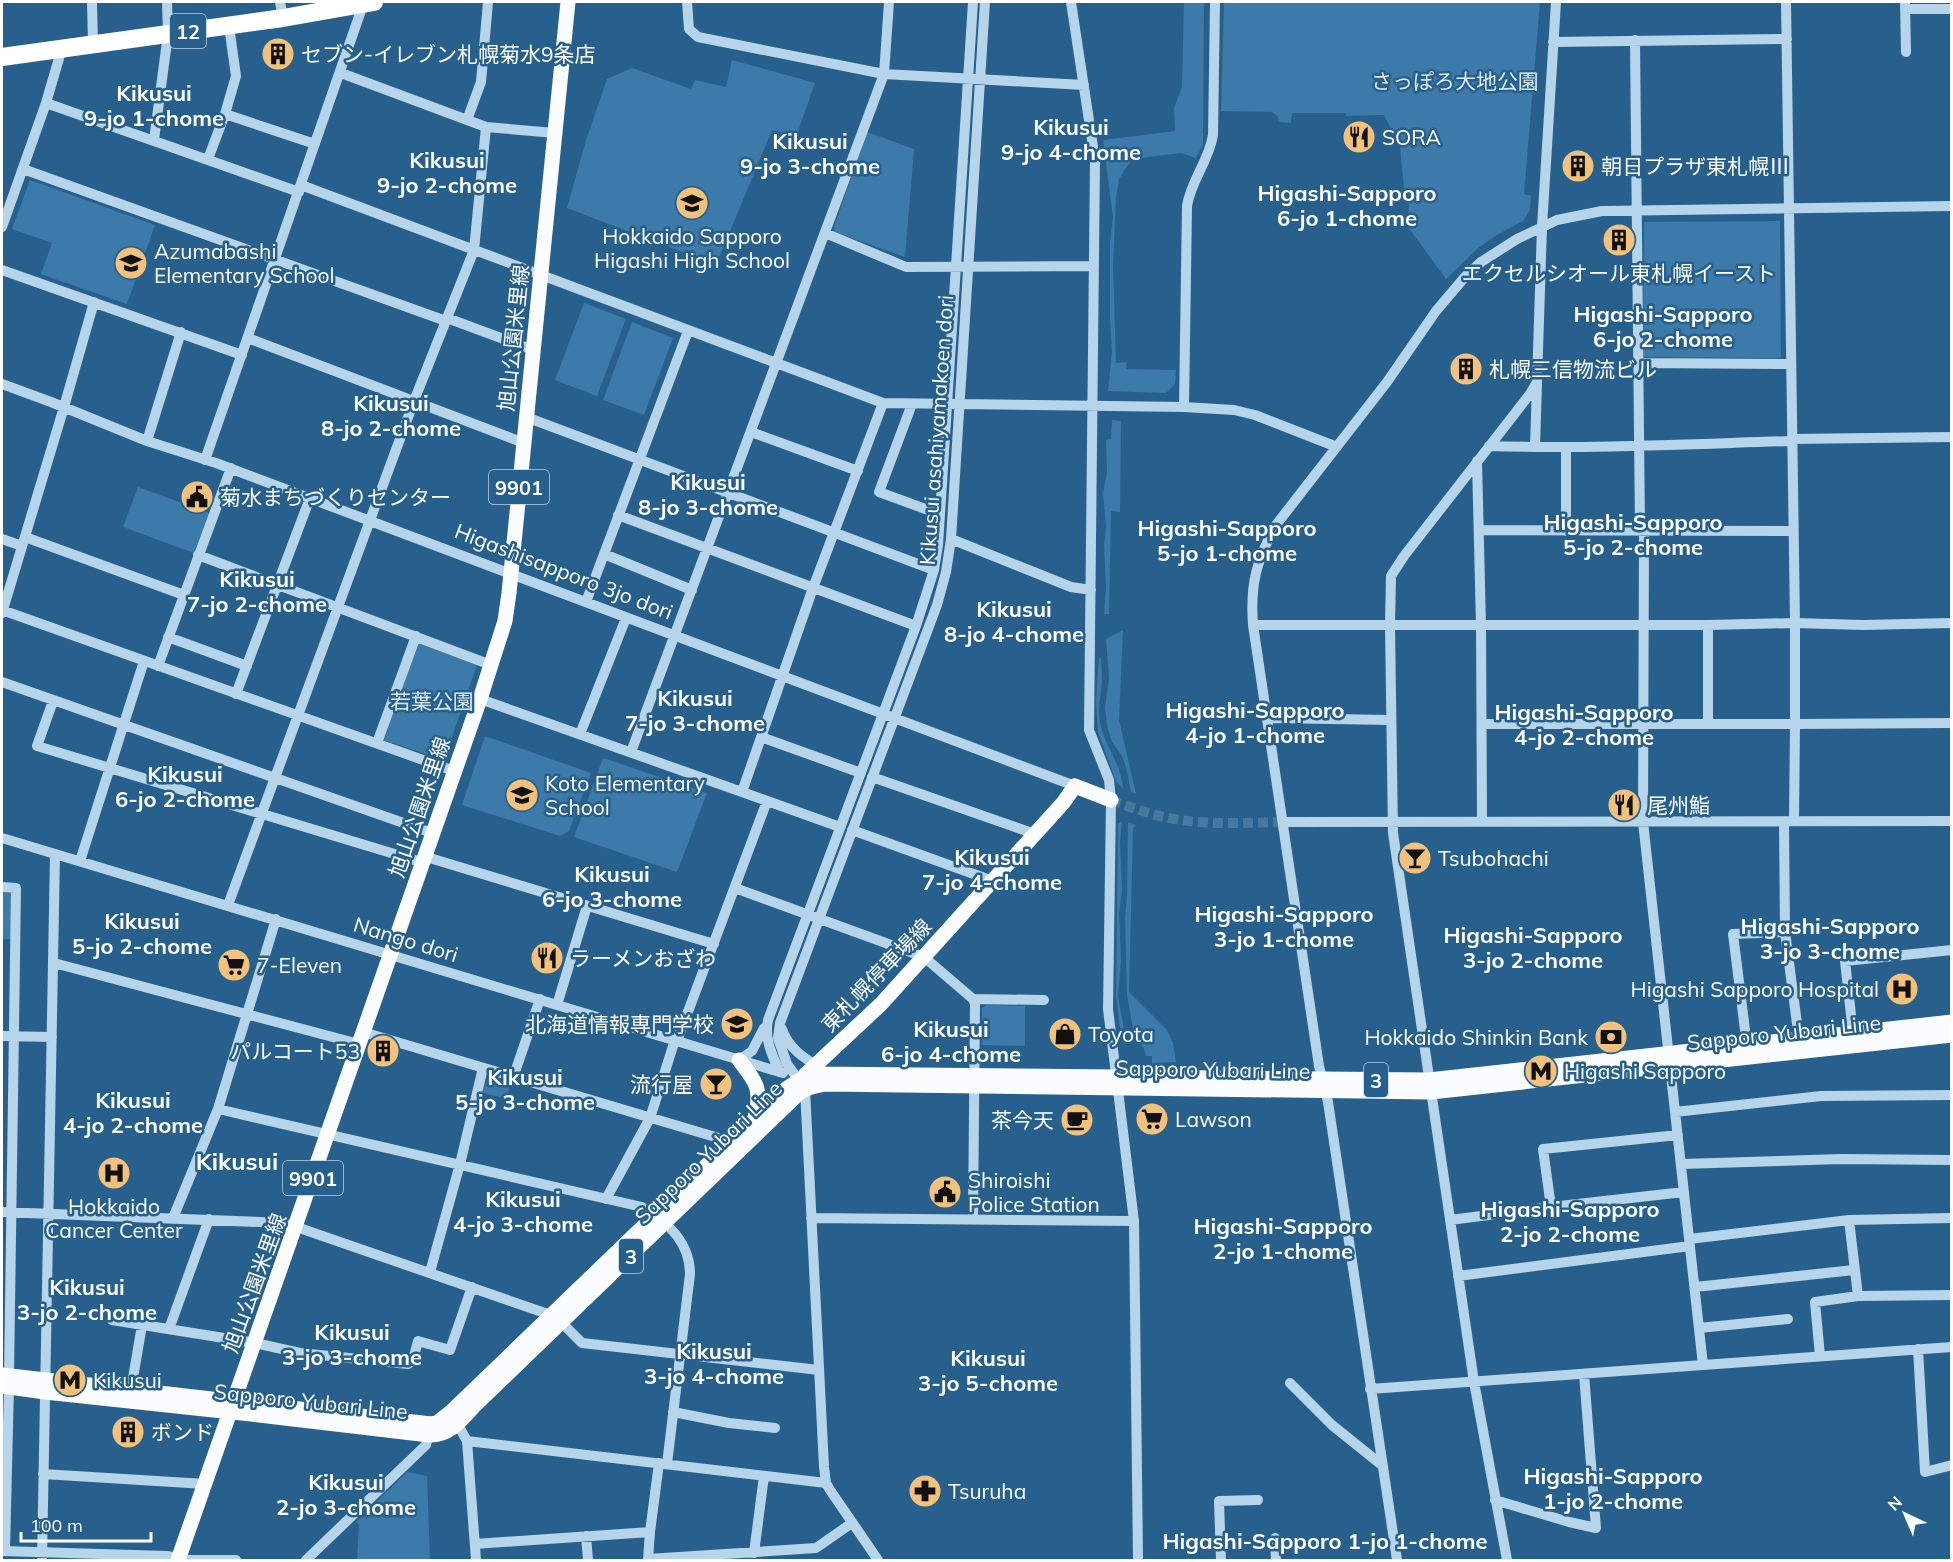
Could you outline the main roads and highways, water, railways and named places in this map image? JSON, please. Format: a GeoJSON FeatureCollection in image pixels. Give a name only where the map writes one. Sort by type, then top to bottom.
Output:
{"type":"FeatureCollection","features":[{"type":"Feature","properties":{"kind":"highway","name":"12"},"geometry":{"type":"LineString","coordinates":[[2,57],[229,26],[281,10],[367,2]]}},
{"type":"Feature","properties":{"kind":"main road","name":"旭山公園米里線"},"geometry":{"type":"LineString","coordinates":[[179,1559],[422,859],[480,699],[505,621],[568,2]]}},
{"type":"Feature","properties":{"kind":"main road","name":"Higashisapporo 3jo dori"},"geometry":{"type":"LineString","coordinates":[[1075,786],[1111,800]]}},
{"type":"Feature","properties":{"kind":"main road","name":"東札幌停車場線"},"geometry":{"type":"LineString","coordinates":[[823,1070],[1063,803],[1075,786]]}},
{"type":"Feature","properties":{"kind":"main road","name":"Sapporo Yubari Line"},"geometry":{"type":"LineString","coordinates":[[1670,1060],[1747,1046],[1952,1022]]}},
{"type":"Feature","properties":{"kind":"main road","name":"Sapporo Yubari Line"},"geometry":{"type":"LineString","coordinates":[[659,1220],[729,1144],[786,1089],[801,1085],[974,1081],[1430,1086],[1670,1060],[1952,1035]]}},
{"type":"Feature","properties":{"kind":"main road"},"geometry":{"type":"LineString","coordinates":[[739,1060],[758,1088],[759,1100],[755,1119]]}},
{"type":"Feature","properties":{"kind":"main road","name":"Sapporo Yubari Line"},"geometry":{"type":"LineString","coordinates":[[5,1381],[430,1429],[438,1435],[446,1433],[454,1418],[475,1405],[556,1320],[659,1220],[801,1085],[816,1074],[823,1070],[974,1081]]}},
{"type":"Feature","properties":{"kind":"main road","name":"Sapporo Yubari Line"},"geometry":{"type":"LineString","coordinates":[[45,1386],[131,1390],[232,1406]]}},
{"type":"Feature","properties":{"kind":"tunnel"},"geometry":{"type":"LineString","coordinates":[[1111,800],[1150,813],[1188,821],[1283,822]]}},
{"type":"Feature","properties":{"kind":"place","name":"セブン-イレブン札幌菊水9条店"},"geometry":{"type":"Point","coordinates":[278,54]}},
{"type":"Feature","properties":{"kind":"place","name":"SORA"},"geometry":{"type":"Point","coordinates":[1359,137]}},
{"type":"Feature","properties":{"kind":"place","name":"朝日プラザ東札幌Ⅲ"},"geometry":{"type":"Point","coordinates":[1578,166]}},
{"type":"Feature","properties":{"kind":"place","name":"Hokkaido Sapporo Higashi High School"},"geometry":{"type":"Point","coordinates":[692,203]}},
{"type":"Feature","properties":{"kind":"place","name":"エクセルシオール東札幌イースト"},"geometry":{"type":"Point","coordinates":[1619,240]}},
{"type":"Feature","properties":{"kind":"place","name":"Azumabashi Elementary School"},"geometry":{"type":"Point","coordinates":[131,263]}},
{"type":"Feature","properties":{"kind":"place","name":"札幌三信物流ビル"},"geometry":{"type":"Point","coordinates":[1466,369]}},
{"type":"Feature","properties":{"kind":"place","name":"菊水まちづくりセンター"},"geometry":{"type":"Point","coordinates":[197,497]}},
{"type":"Feature","properties":{"kind":"place","name":"Koto Elementary School"},"geometry":{"type":"Point","coordinates":[522,795]}},
{"type":"Feature","properties":{"kind":"place","name":"尾州鮨"},"geometry":{"type":"Point","coordinates":[1624,805]}},
{"type":"Feature","properties":{"kind":"place","name":"Tsubohachi"},"geometry":{"type":"Point","coordinates":[1415,858]}},
{"type":"Feature","properties":{"kind":"place","name":"ラーメンおざわ"},"geometry":{"type":"Point","coordinates":[547,958]}},
{"type":"Feature","properties":{"kind":"place","name":"7-Eleven"},"geometry":{"type":"Point","coordinates":[234,965]}},
{"type":"Feature","properties":{"kind":"place","name":"Higashi Sapporo Hospital"},"geometry":{"type":"Point","coordinates":[1902,989]}},
{"type":"Feature","properties":{"kind":"place","name":"北海道情報専門学校"},"geometry":{"type":"Point","coordinates":[737,1024]}},
{"type":"Feature","properties":{"kind":"place","name":"Toyota"},"geometry":{"type":"Point","coordinates":[1065,1034]}},
{"type":"Feature","properties":{"kind":"place","name":"Hokkaido Shinkin Bank"},"geometry":{"type":"Point","coordinates":[1611,1037]}},
{"type":"Feature","properties":{"kind":"place","name":"パルコート53"},"geometry":{"type":"Point","coordinates":[383,1051]}},
{"type":"Feature","properties":{"kind":"place","name":"Higashi Sapporo"},"geometry":{"type":"Point","coordinates":[1541,1071]}},
{"type":"Feature","properties":{"kind":"place","name":"流行屋"},"geometry":{"type":"Point","coordinates":[716,1084]}},
{"type":"Feature","properties":{"kind":"place","name":"Lawson"},"geometry":{"type":"Point","coordinates":[1152,1119]}},
{"type":"Feature","properties":{"kind":"place","name":"茶今天"},"geometry":{"type":"Point","coordinates":[1077,1120]}},
{"type":"Feature","properties":{"kind":"place","name":"Hokkaido Cancer Center"},"geometry":{"type":"Point","coordinates":[114,1173]}},
{"type":"Feature","properties":{"kind":"place","name":"Shiroishi Police Station"},"geometry":{"type":"Point","coordinates":[945,1192]}},
{"type":"Feature","properties":{"kind":"place","name":"Kikusui"},"geometry":{"type":"Point","coordinates":[70,1380]}},
{"type":"Feature","properties":{"kind":"place","name":"ボンド"},"geometry":{"type":"Point","coordinates":[128,1432]}},
{"type":"Feature","properties":{"kind":"place","name":"Tsuruha"},"geometry":{"type":"Point","coordinates":[925,1491]}},
{"type":"Feature","properties":{"kind":"district","name":"Kikusui 9-jo 1-chome"},"geometry":{"type":"Point","coordinates":[154,106]}},
{"type":"Feature","properties":{"kind":"district","name":"Kikusui 9-jo 4-chome"},"geometry":{"type":"Point","coordinates":[1071,140]}},
{"type":"Feature","properties":{"kind":"district","name":"Kikusui 9-jo 3-chome"},"geometry":{"type":"Point","coordinates":[810,154]}},
{"type":"Feature","properties":{"kind":"district","name":"Kikusui 9-jo 2-chome"},"geometry":{"type":"Point","coordinates":[447,172]}},
{"type":"Feature","properties":{"kind":"district","name":"Higashi-Sapporo 6-jo 1-chome"},"geometry":{"type":"Point","coordinates":[1347,206]}},
{"type":"Feature","properties":{"kind":"district","name":"Higashi-Sapporo 6-jo 2-chome"},"geometry":{"type":"Point","coordinates":[1663,326]}},
{"type":"Feature","properties":{"kind":"district","name":"Kikusui 8-jo 2-chome"},"geometry":{"type":"Point","coordinates":[391,416]}},
{"type":"Feature","properties":{"kind":"district","name":"Kikusui 8-jo 3-chome"},"geometry":{"type":"Point","coordinates":[708,494]}},
{"type":"Feature","properties":{"kind":"district","name":"Higashi-Sapporo 5-jo 2-chome"},"geometry":{"type":"Point","coordinates":[1633,534]}},
{"type":"Feature","properties":{"kind":"district","name":"Higashi-Sapporo 5-jo 1-chome"},"geometry":{"type":"Point","coordinates":[1227,540]}},
{"type":"Feature","properties":{"kind":"district","name":"Kikusui 7-jo 2-chome"},"geometry":{"type":"Point","coordinates":[257,592]}},
{"type":"Feature","properties":{"kind":"district","name":"Kikusui 8-jo 4-chome"},"geometry":{"type":"Point","coordinates":[1014,622]}},
{"type":"Feature","properties":{"kind":"district","name":"Kikusui 7-jo 3-chome"},"geometry":{"type":"Point","coordinates":[695,710]}},
{"type":"Feature","properties":{"kind":"district","name":"Higashi-Sapporo 4-jo 1-chome"},"geometry":{"type":"Point","coordinates":[1255,722]}},
{"type":"Feature","properties":{"kind":"district","name":"Higashi-Sapporo 4-jo 2-chome"},"geometry":{"type":"Point","coordinates":[1584,724]}},
{"type":"Feature","properties":{"kind":"district","name":"Kikusui 6-jo 2-chome"},"geometry":{"type":"Point","coordinates":[185,786]}},
{"type":"Feature","properties":{"kind":"district","name":"Kikusui 7-jo 4-chome"},"geometry":{"type":"Point","coordinates":[992,870]}},
{"type":"Feature","properties":{"kind":"district","name":"Kikusui 6-jo 3-chome"},"geometry":{"type":"Point","coordinates":[612,886]}},
{"type":"Feature","properties":{"kind":"district","name":"Higashi-Sapporo 3-jo 1-chome"},"geometry":{"type":"Point","coordinates":[1284,926]}},
{"type":"Feature","properties":{"kind":"district","name":"Kikusui 5-jo 2-chome"},"geometry":{"type":"Point","coordinates":[142,934]}},
{"type":"Feature","properties":{"kind":"district","name":"Higashi-Sapporo 3-jo 3-chome"},"geometry":{"type":"Point","coordinates":[1830,938]}},
{"type":"Feature","properties":{"kind":"district","name":"Higashi-Sapporo 3-jo 2-chome"},"geometry":{"type":"Point","coordinates":[1533,948]}},
{"type":"Feature","properties":{"kind":"district","name":"Kikusui 6-jo 4-chome"},"geometry":{"type":"Point","coordinates":[951,1042]}},
{"type":"Feature","properties":{"kind":"district","name":"Kikusui 5-jo 3-chome"},"geometry":{"type":"Point","coordinates":[525,1090]}},
{"type":"Feature","properties":{"kind":"district","name":"Kikusui 4-jo 2-chome"},"geometry":{"type":"Point","coordinates":[133,1112]}},
{"type":"Feature","properties":{"kind":"district","name":"Kikusui"},"geometry":{"type":"Point","coordinates":[237,1161]}},
{"type":"Feature","properties":{"kind":"district","name":"Kikusui 4-jo 3-chome"},"geometry":{"type":"Point","coordinates":[523,1212]}},
{"type":"Feature","properties":{"kind":"district","name":"Higashi-Sapporo 2-jo 2-chome"},"geometry":{"type":"Point","coordinates":[1570,1222]}},
{"type":"Feature","properties":{"kind":"district","name":"Higashi-Sapporo 2-jo 1-chome"},"geometry":{"type":"Point","coordinates":[1283,1238]}},
{"type":"Feature","properties":{"kind":"district","name":"Kikusui 3-jo 2-chome"},"geometry":{"type":"Point","coordinates":[87,1300]}},
{"type":"Feature","properties":{"kind":"district","name":"Kikusui 3-jo 3-chome"},"geometry":{"type":"Point","coordinates":[352,1344]}},
{"type":"Feature","properties":{"kind":"district","name":"Kikusui 3-jo 4-chome"},"geometry":{"type":"Point","coordinates":[714,1364]}},
{"type":"Feature","properties":{"kind":"district","name":"Kikusui 3-jo 5-chome"},"geometry":{"type":"Point","coordinates":[988,1370]}},
{"type":"Feature","properties":{"kind":"district","name":"Higashi-Sapporo 1-jo 2-chome"},"geometry":{"type":"Point","coordinates":[1613,1488]}},
{"type":"Feature","properties":{"kind":"district","name":"Kikusui 2-jo 3-chome"},"geometry":{"type":"Point","coordinates":[346,1494]}},
{"type":"Feature","properties":{"kind":"district","name":"Higashi-Sapporo 1-jo 1-chome"},"geometry":{"type":"Point","coordinates":[1325,1541]}},
{"type":"Feature","properties":{"kind":"park label","name":"さっぽろ大地公園"},"geometry":{"type":"Point","coordinates":[1455,81]}},
{"type":"Feature","properties":{"kind":"park label","name":"若葉公園"},"geometry":{"type":"Point","coordinates":[432,701]}}]}
